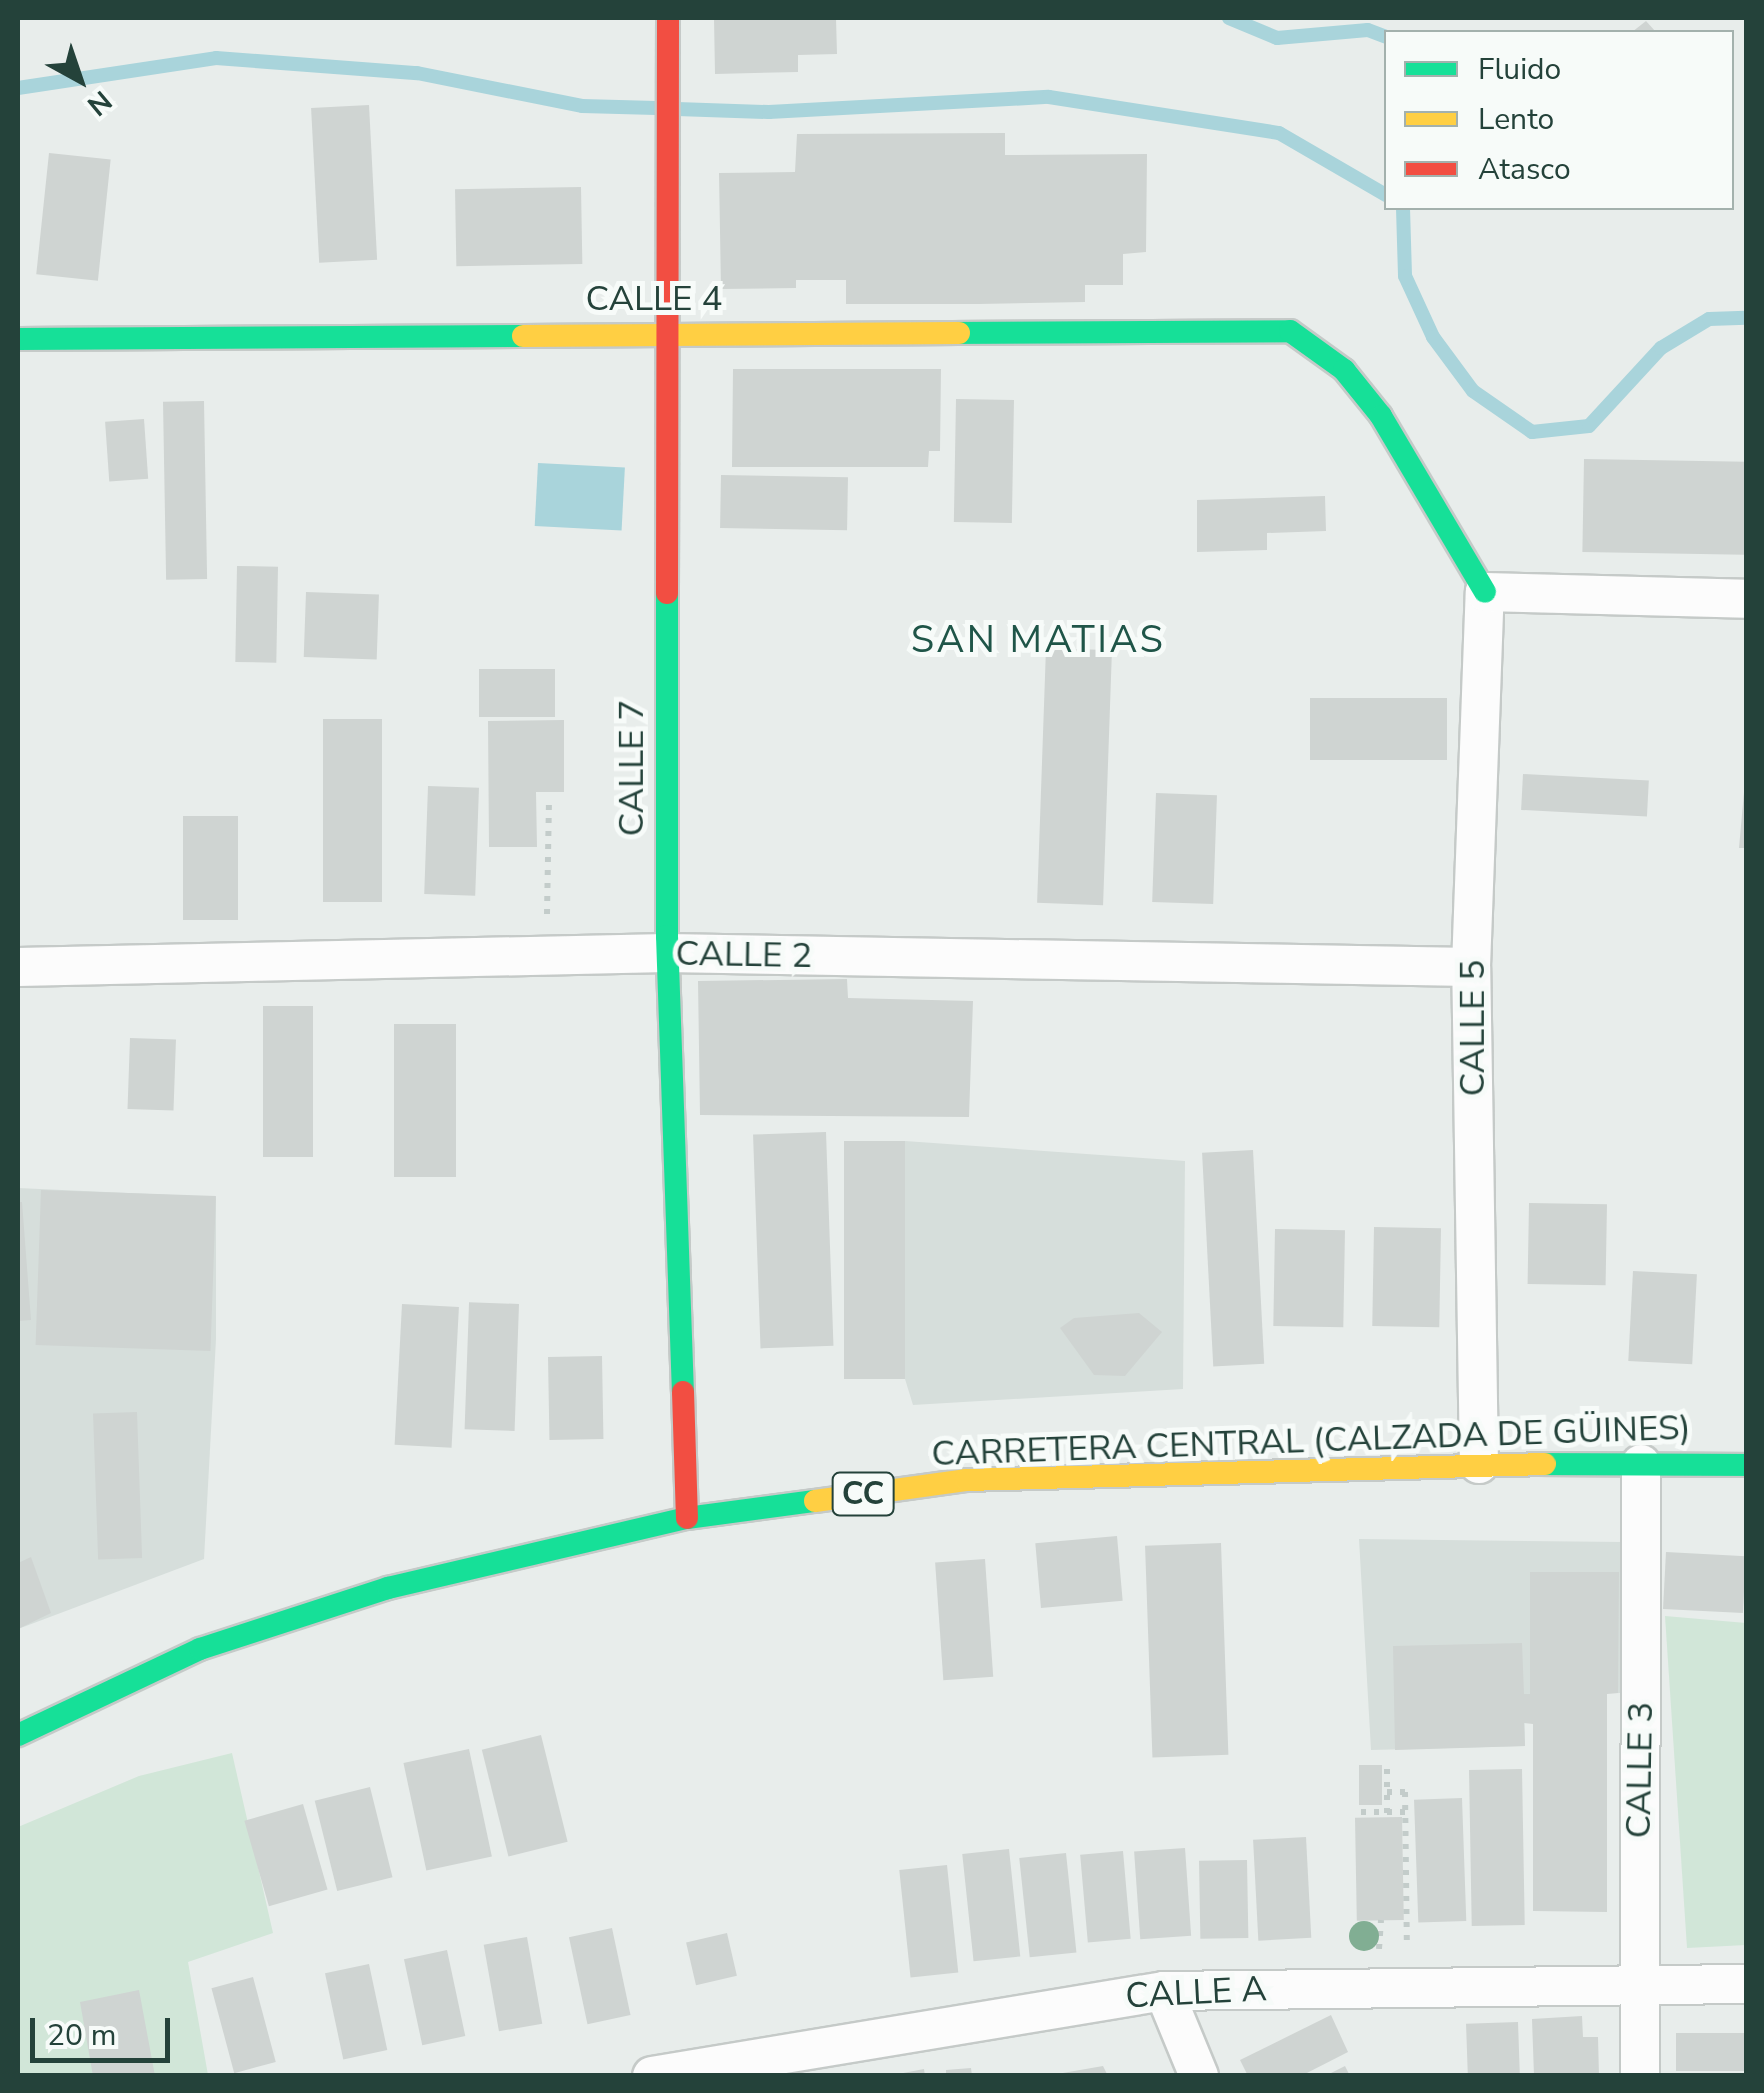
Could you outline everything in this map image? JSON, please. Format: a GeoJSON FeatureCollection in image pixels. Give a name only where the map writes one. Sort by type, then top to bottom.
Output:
{"type":"FeatureCollection","features":[{"type":"Feature","properties":{"kind":"street","name":"CALLE 7"},"geometry":{"type":"LineString","coordinates":[[668,18],[667,954],[687,1518]]}},
{"type":"Feature","properties":{"kind":"street","name":"CALLE 4"},"geometry":{"type":"LineString","coordinates":[[18,339],[1290,331],[1344,370],[1381,416],[1485,592]]}},
{"type":"Feature","properties":{"kind":"street"},"geometry":{"type":"LineString","coordinates":[[1485,592],[1746,598]]}},
{"type":"Feature","properties":{"kind":"street","name":"CALLE 5"},"geometry":{"type":"LineString","coordinates":[[1479,1464],[1471,967],[1485,592]]}},
{"type":"Feature","properties":{"kind":"street","name":"CALLE 2"},"geometry":{"type":"LineString","coordinates":[[18,966],[667,954],[1471,967]]}},
{"type":"Feature","properties":{"kind":"street","name":"CARRETERA CENTRAL (CALZADA DE GÜINES)"},"geometry":{"type":"LineString","coordinates":[[18,1735],[200,1648],[388,1588],[687,1518],[966,1480],[1479,1464],[1746,1464]]}},
{"type":"Feature","properties":{"kind":"street","name":"CALLE 3"},"geometry":{"type":"LineString","coordinates":[[1640,2076],[1637,1986],[1641,1464]]}},
{"type":"Feature","properties":{"kind":"street","name":"CALLE A"},"geometry":{"type":"LineString","coordinates":[[652,2076],[1164,1991],[1746,1984]]}},
{"type":"Feature","properties":{"kind":"street"},"geometry":{"type":"LineString","coordinates":[[1164,1991],[1199,2076]]}},
{"type":"Feature","properties":{"kind":"path"},"geometry":{"type":"LineString","coordinates":[[545,956],[548,802]]}},
{"type":"Feature","properties":{"kind":"path"},"geometry":{"type":"LineString","coordinates":[[1387,1766],[1387,1813]]}},
{"type":"Feature","properties":{"kind":"path"},"geometry":{"type":"LineString","coordinates":[[1387,1792],[1405,1792],[1408,1987]]}},
{"type":"Feature","properties":{"kind":"path"},"geometry":{"type":"LineString","coordinates":[[1360,1812],[1405,1812]]}},
{"type":"Feature","properties":{"kind":"shaded area"},"geometry":{"type":"Polygon","coordinates":[[[905,1141],[1185,1161],[1183,1389],[913,1405],[905,1379],[905,1141]]]}},
{"type":"Feature","properties":{"kind":"shaded area"},"geometry":{"type":"Polygon","coordinates":[[[18,1188],[216,1197],[216,1339],[204,1559],[18,1629],[18,1188]]]}},
{"type":"Feature","properties":{"kind":"shaded area"},"geometry":{"type":"Polygon","coordinates":[[[1359,1539],[1623,1542],[1622,1693],[1524,1694],[1525,1746],[1371,1750],[1359,1539]]]}},
{"type":"Feature","properties":{"kind":"green space"},"geometry":{"type":"Polygon","coordinates":[[[1665,1616],[1746,1623],[1746,1945],[1687,1948],[1665,1616]]]}},
{"type":"Feature","properties":{"kind":"green space"},"geometry":{"type":"Polygon","coordinates":[[[232,1753],[273,1933],[188,1962],[208,2075],[18,2076],[18,1827],[139,1776],[232,1753]]]}},
{"type":"Feature","properties":{"kind":"water"},"geometry":{"type":"Polygon","coordinates":[[[538,463],[625,468],[622,530],[535,526],[538,463]]]}},
{"type":"Feature","properties":{"kind":"building"},"geometry":{"type":"Polygon","coordinates":[[[714,18],[836,18],[837,54],[798,55],[798,72],[715,74],[714,18]]]}},
{"type":"Feature","properties":{"kind":"building"},"geometry":{"type":"Polygon","coordinates":[[[1646,21],[1654,30],[1635,30],[1646,21]]]}},
{"type":"Feature","properties":{"kind":"building"},"geometry":{"type":"Polygon","coordinates":[[[369,105],[377,260],[319,263],[311,108],[369,105]]]}},
{"type":"Feature","properties":{"kind":"building"},"geometry":{"type":"Polygon","coordinates":[[[1005,133],[1005,155],[1147,154],[1146,252],[1123,254],[1123,285],[1085,285],[1085,302],[978,304],[846,304],[846,280],[796,280],[796,288],[721,289],[719,173],[795,172],[797,134],[1005,133]]]}},
{"type":"Feature","properties":{"kind":"building"},"geometry":{"type":"Polygon","coordinates":[[[49,153],[111,159],[98,281],[36,274],[49,153]]]}},
{"type":"Feature","properties":{"kind":"building"},"geometry":{"type":"Polygon","coordinates":[[[581,187],[582,264],[456,266],[455,189],[581,187]]]}},
{"type":"Feature","properties":{"kind":"building"},"geometry":{"type":"Polygon","coordinates":[[[733,369],[941,369],[940,451],[929,451],[928,467],[732,467],[733,369]]]}},
{"type":"Feature","properties":{"kind":"building"},"geometry":{"type":"Polygon","coordinates":[[[956,399],[1014,400],[1012,523],[954,522],[956,399]]]}},
{"type":"Feature","properties":{"kind":"building"},"geometry":{"type":"Polygon","coordinates":[[[204,401],[207,579],[166,580],[163,402],[204,401]]]}},
{"type":"Feature","properties":{"kind":"building"},"geometry":{"type":"Polygon","coordinates":[[[144,419],[148,479],[109,482],[105,422],[144,419]]]}},
{"type":"Feature","properties":{"kind":"building"},"geometry":{"type":"Polygon","coordinates":[[[1584,459],[1746,462],[1744,555],[1582,552],[1584,459]]]}},
{"type":"Feature","properties":{"kind":"building"},"geometry":{"type":"Polygon","coordinates":[[[721,475],[848,477],[847,530],[720,528],[721,475]]]}},
{"type":"Feature","properties":{"kind":"building"},"geometry":{"type":"Polygon","coordinates":[[[1325,496],[1326,531],[1267,533],[1267,550],[1197,552],[1197,500],[1325,496]]]}},
{"type":"Feature","properties":{"kind":"building"},"geometry":{"type":"Polygon","coordinates":[[[237,566],[278,567],[276,663],[235,662],[237,566]]]}},
{"type":"Feature","properties":{"kind":"building"},"geometry":{"type":"Polygon","coordinates":[[[306,592],[379,595],[377,660],[304,657],[306,592]]]}},
{"type":"Feature","properties":{"kind":"building"},"geometry":{"type":"Polygon","coordinates":[[[1046,648],[1112,650],[1103,905],[1037,903],[1046,648]]]}},
{"type":"Feature","properties":{"kind":"building"},"geometry":{"type":"Polygon","coordinates":[[[479,669],[555,669],[555,717],[479,717],[479,669]]]}},
{"type":"Feature","properties":{"kind":"building"},"geometry":{"type":"Polygon","coordinates":[[[1310,698],[1447,698],[1447,760],[1310,760],[1310,698]]]}},
{"type":"Feature","properties":{"kind":"building"},"geometry":{"type":"Polygon","coordinates":[[[323,719],[382,719],[382,902],[323,902],[323,719]]]}},
{"type":"Feature","properties":{"kind":"building"},"geometry":{"type":"Polygon","coordinates":[[[564,720],[564,792],[536,792],[537,847],[489,847],[488,721],[564,720]]]}},
{"type":"Feature","properties":{"kind":"building"},"geometry":{"type":"Polygon","coordinates":[[[1523,774],[1649,781],[1647,817],[1521,810],[1523,774]]]}},
{"type":"Feature","properties":{"kind":"building"},"geometry":{"type":"Polygon","coordinates":[[[428,786],[479,788],[475,896],[424,894],[428,786]]]}},
{"type":"Feature","properties":{"kind":"building"},"geometry":{"type":"Polygon","coordinates":[[[1744,792],[1746,848],[1739,848],[1744,792]]]}},
{"type":"Feature","properties":{"kind":"building"},"geometry":{"type":"Polygon","coordinates":[[[1156,793],[1217,795],[1213,904],[1152,902],[1156,793]]]}},
{"type":"Feature","properties":{"kind":"building"},"geometry":{"type":"Polygon","coordinates":[[[183,816],[238,816],[238,920],[183,920],[183,816]]]}},
{"type":"Feature","properties":{"kind":"building"},"geometry":{"type":"Polygon","coordinates":[[[847,979],[848,998],[973,1001],[969,1117],[700,1115],[698,981],[847,979]]]}},
{"type":"Feature","properties":{"kind":"building"},"geometry":{"type":"Polygon","coordinates":[[[263,1006],[313,1006],[313,1157],[263,1157],[263,1006]]]}},
{"type":"Feature","properties":{"kind":"building"},"geometry":{"type":"Polygon","coordinates":[[[394,1024],[456,1024],[456,1177],[394,1177],[394,1024]]]}},
{"type":"Feature","properties":{"kind":"building"},"geometry":{"type":"Polygon","coordinates":[[[130,1038],[176,1040],[173,1111],[128,1109],[130,1038]]]}},
{"type":"Feature","properties":{"kind":"building"},"geometry":{"type":"Polygon","coordinates":[[[826,1132],[833,1346],[761,1348],[753,1135],[826,1132]]]}},
{"type":"Feature","properties":{"kind":"building"},"geometry":{"type":"Polygon","coordinates":[[[844,1141],[905,1141],[905,1379],[844,1379],[844,1141]]]}},
{"type":"Feature","properties":{"kind":"building"},"geometry":{"type":"Polygon","coordinates":[[[1253,1150],[1264,1364],[1213,1366],[1202,1153],[1253,1150]]]}},
{"type":"Feature","properties":{"kind":"building"},"geometry":{"type":"Polygon","coordinates":[[[41,1190],[216,1196],[210,1351],[36,1345],[41,1190]]]}},
{"type":"Feature","properties":{"kind":"building"},"geometry":{"type":"Polygon","coordinates":[[[18,1202],[22,1202],[31,1320],[18,1321],[18,1202]]]}},
{"type":"Feature","properties":{"kind":"building"},"geometry":{"type":"Polygon","coordinates":[[[1529,1203],[1607,1204],[1606,1285],[1528,1284],[1529,1203]]]}},
{"type":"Feature","properties":{"kind":"building"},"geometry":{"type":"Polygon","coordinates":[[[1374,1227],[1441,1228],[1439,1327],[1372,1326],[1374,1227]]]}},
{"type":"Feature","properties":{"kind":"building"},"geometry":{"type":"Polygon","coordinates":[[[1275,1229],[1345,1230],[1343,1327],[1273,1326],[1275,1229]]]}},
{"type":"Feature","properties":{"kind":"building"},"geometry":{"type":"Polygon","coordinates":[[[1633,1271],[1697,1274],[1692,1364],[1628,1361],[1633,1271]]]}},
{"type":"Feature","properties":{"kind":"building"},"geometry":{"type":"Polygon","coordinates":[[[469,1302],[519,1304],[515,1431],[465,1429],[469,1302]]]}},
{"type":"Feature","properties":{"kind":"building"},"geometry":{"type":"Polygon","coordinates":[[[402,1304],[459,1307],[452,1448],[395,1445],[402,1304]]]}},
{"type":"Feature","properties":{"kind":"building"},"geometry":{"type":"Polygon","coordinates":[[[1139,1313],[1162,1332],[1125,1376],[1094,1375],[1060,1328],[1074,1318],[1139,1313]]]}},
{"type":"Feature","properties":{"kind":"building"},"geometry":{"type":"Polygon","coordinates":[[[602,1356],[603,1439],[549,1440],[548,1357],[602,1356]]]}},
{"type":"Feature","properties":{"kind":"building"},"geometry":{"type":"Polygon","coordinates":[[[137,1412],[142,1558],[98,1559],[93,1414],[137,1412]]]}},
{"type":"Feature","properties":{"kind":"building"},"geometry":{"type":"Polygon","coordinates":[[[1117,1536],[1123,1601],[1041,1608],[1035,1543],[1117,1536]]]}},
{"type":"Feature","properties":{"kind":"building"},"geometry":{"type":"Polygon","coordinates":[[[1221,1543],[1228,1755],[1152,1758],[1145,1546],[1221,1543]]]}},
{"type":"Feature","properties":{"kind":"building"},"geometry":{"type":"Polygon","coordinates":[[[1666,1552],[1746,1556],[1743,1613],[1663,1609],[1666,1552]]]}},
{"type":"Feature","properties":{"kind":"building"},"geometry":{"type":"Polygon","coordinates":[[[31,1557],[51,1613],[18,1629],[18,1563],[31,1557]]]}},
{"type":"Feature","properties":{"kind":"building"},"geometry":{"type":"Polygon","coordinates":[[[985,1559],[993,1677],[943,1680],[935,1562],[985,1559]]]}},
{"type":"Feature","properties":{"kind":"building"},"geometry":{"type":"Polygon","coordinates":[[[1530,1572],[1619,1572],[1618,1693],[1607,1694],[1607,1912],[1533,1911],[1533,1724],[1524,1723],[1525,1746],[1395,1750],[1393,1646],[1522,1643],[1524,1694],[1530,1694],[1530,1572]]]}},
{"type":"Feature","properties":{"kind":"building"},"geometry":{"type":"Polygon","coordinates":[[[541,1735],[568,1842],[508,1856],[482,1750],[541,1735]]]}},
{"type":"Feature","properties":{"kind":"building"},"geometry":{"type":"Polygon","coordinates":[[[469,1749],[492,1857],[426,1871],[403,1763],[469,1749]]]}},
{"type":"Feature","properties":{"kind":"building"},"geometry":{"type":"Polygon","coordinates":[[[1359,1765],[1382,1765],[1382,1805],[1359,1805],[1359,1765]]]}},
{"type":"Feature","properties":{"kind":"building"},"geometry":{"type":"Polygon","coordinates":[[[1522,1769],[1525,1925],[1472,1926],[1469,1770],[1522,1769]]]}},
{"type":"Feature","properties":{"kind":"building"},"geometry":{"type":"Polygon","coordinates":[[[370,1787],[392,1877],[337,1891],[315,1801],[370,1787]]]}},
{"type":"Feature","properties":{"kind":"building"},"geometry":{"type":"Polygon","coordinates":[[[1462,1798],[1466,1921],[1418,1923],[1414,1800],[1462,1798]]]}},
{"type":"Feature","properties":{"kind":"building"},"geometry":{"type":"Polygon","coordinates":[[[303,1804],[328,1890],[269,1906],[244,1821],[303,1804]]]}},
{"type":"Feature","properties":{"kind":"building"},"geometry":{"type":"Polygon","coordinates":[[[1402,1817],[1404,1920],[1357,1921],[1355,1818],[1402,1817]]]}},
{"type":"Feature","properties":{"kind":"building"},"geometry":{"type":"Polygon","coordinates":[[[1306,1837],[1311,1938],[1258,1941],[1253,1840],[1306,1837]]]}},
{"type":"Feature","properties":{"kind":"building"},"geometry":{"type":"Polygon","coordinates":[[[1185,1848],[1191,1936],[1140,1939],[1134,1852],[1185,1848]]]}},
{"type":"Feature","properties":{"kind":"building"},"geometry":{"type":"Polygon","coordinates":[[[1009,1849],[1020,1956],[974,1961],[962,1854],[1009,1849]]]}},
{"type":"Feature","properties":{"kind":"building"},"geometry":{"type":"Polygon","coordinates":[[[1123,1851],[1131,1939],[1088,1942],[1080,1855],[1123,1851]]]}},
{"type":"Feature","properties":{"kind":"building"},"geometry":{"type":"Polygon","coordinates":[[[1066,1853],[1076,1952],[1030,1957],[1019,1858],[1066,1853]]]}},
{"type":"Feature","properties":{"kind":"building"},"geometry":{"type":"Polygon","coordinates":[[[1247,1860],[1248,1938],[1200,1939],[1199,1861],[1247,1860]]]}},
{"type":"Feature","properties":{"kind":"building"},"geometry":{"type":"Polygon","coordinates":[[[947,1865],[958,1972],[911,1977],[899,1870],[947,1865]]]}},
{"type":"Feature","properties":{"kind":"building"},"geometry":{"type":"Polygon","coordinates":[[[612,1928],[631,2015],[587,2024],[569,1937],[612,1928]]]}},
{"type":"Feature","properties":{"kind":"building"},"geometry":{"type":"Polygon","coordinates":[[[727,1933],[737,1976],[696,1985],[686,1942],[727,1933]]]}},
{"type":"Feature","properties":{"kind":"building"},"geometry":{"type":"Polygon","coordinates":[[[527,1937],[542,2024],[499,2031],[484,1945],[527,1937]]]}},
{"type":"Feature","properties":{"kind":"building"},"geometry":{"type":"Polygon","coordinates":[[[447,1950],[465,2036],[422,2045],[404,1959],[447,1950]]]}},
{"type":"Feature","properties":{"kind":"building"},"geometry":{"type":"Polygon","coordinates":[[[369,1964],[387,2050],[343,2059],[325,1973],[369,1964]]]}},
{"type":"Feature","properties":{"kind":"building"},"geometry":{"type":"Polygon","coordinates":[[[253,1977],[276,2062],[234,2073],[211,1988],[253,1977]]]}},
{"type":"Feature","properties":{"kind":"building"},"geometry":{"type":"Polygon","coordinates":[[[139,1990],[155,2076],[93,2076],[80,2002],[139,1990]]]}},
{"type":"Feature","properties":{"kind":"building"},"geometry":{"type":"Polygon","coordinates":[[[1331,2015],[1348,2052],[1301,2076],[1248,2076],[1240,2060],[1331,2015]]]}},
{"type":"Feature","properties":{"kind":"building"},"geometry":{"type":"Polygon","coordinates":[[[1582,2016],[1583,2037],[1598,2037],[1599,2076],[1534,2076],[1532,2019],[1582,2016]]]}},
{"type":"Feature","properties":{"kind":"building"},"geometry":{"type":"Polygon","coordinates":[[[1518,2022],[1520,2076],[1468,2076],[1466,2024],[1518,2022]]]}},
{"type":"Feature","properties":{"kind":"building"},"geometry":{"type":"Polygon","coordinates":[[[1676,2033],[1746,2033],[1746,2071],[1676,2071],[1676,2033]]]}},
{"type":"Feature","properties":{"kind":"building"},"geometry":{"type":"Polygon","coordinates":[[[1103,2066],[1108,2076],[1057,2074],[1103,2066]]]}},
{"type":"Feature","properties":{"kind":"building"},"geometry":{"type":"Polygon","coordinates":[[[1345,2066],[1350,2076],[1325,2076],[1345,2066]]]}},
{"type":"Feature","properties":{"kind":"building"},"geometry":{"type":"Polygon","coordinates":[[[971,2068],[972,2076],[946,2076],[946,2070],[971,2068]]]}},
{"type":"Feature","properties":{"kind":"building"},"geometry":{"type":"Polygon","coordinates":[[[924,2069],[925,2076],[898,2076],[898,2074],[924,2069]]]}},
{"type":"Feature","properties":{"kind":"waterway"},"geometry":{"type":"LineString","coordinates":[[1229,18],[1277,38],[1368,30],[1384,36]]}},
{"type":"Feature","properties":{"kind":"waterway"},"geometry":{"type":"LineString","coordinates":[[18,88],[216,58],[417,73],[582,106],[656,108]]}},
{"type":"Feature","properties":{"kind":"waterway"},"geometry":{"type":"LineString","coordinates":[[677,109],[769,112],[1049,97],[1279,133],[1384,194]]}},
{"type":"Feature","properties":{"kind":"waterway"},"geometry":{"type":"LineString","coordinates":[[1403,210],[1405,276],[1433,337],[1473,391],[1532,432],[1589,426],[1661,348],[1709,319],[1746,318]]}},
{"type":"Feature","properties":{"kind":"traffic: fast"},"geometry":{"type":"LineString","coordinates":[[959,333],[1290,331],[1344,370],[1381,416],[1485,592]]}},
{"type":"Feature","properties":{"kind":"traffic: fast"},"geometry":{"type":"LineString","coordinates":[[18,339],[523,336]]}},
{"type":"Feature","properties":{"kind":"traffic: fast"},"geometry":{"type":"LineString","coordinates":[[667,593],[667,936],[683,1392]]}},
{"type":"Feature","properties":{"kind":"traffic: fast"},"geometry":{"type":"LineString","coordinates":[[1545,1464],[1746,1465]]}},
{"type":"Feature","properties":{"kind":"traffic: fast"},"geometry":{"type":"LineString","coordinates":[[18,1735],[200,1649],[388,1588],[687,1518],[815,1501]]}},
{"type":"Feature","properties":{"kind":"traffic: slow"},"geometry":{"type":"LineString","coordinates":[[523,336],[959,333]]}},
{"type":"Feature","properties":{"kind":"traffic: slow"},"geometry":{"type":"LineString","coordinates":[[815,1501],[966,1480],[1545,1464]]}},
{"type":"Feature","properties":{"kind":"traffic: jam"},"geometry":{"type":"LineString","coordinates":[[667,593],[668,18]]}},
{"type":"Feature","properties":{"kind":"traffic: jam"},"geometry":{"type":"LineString","coordinates":[[683,1392],[687,1518]]}},
{"type":"Feature","properties":{"kind":"district","name":"SAN MATIAS"},"geometry":{"type":"Point","coordinates":[1038,640]}}]}
